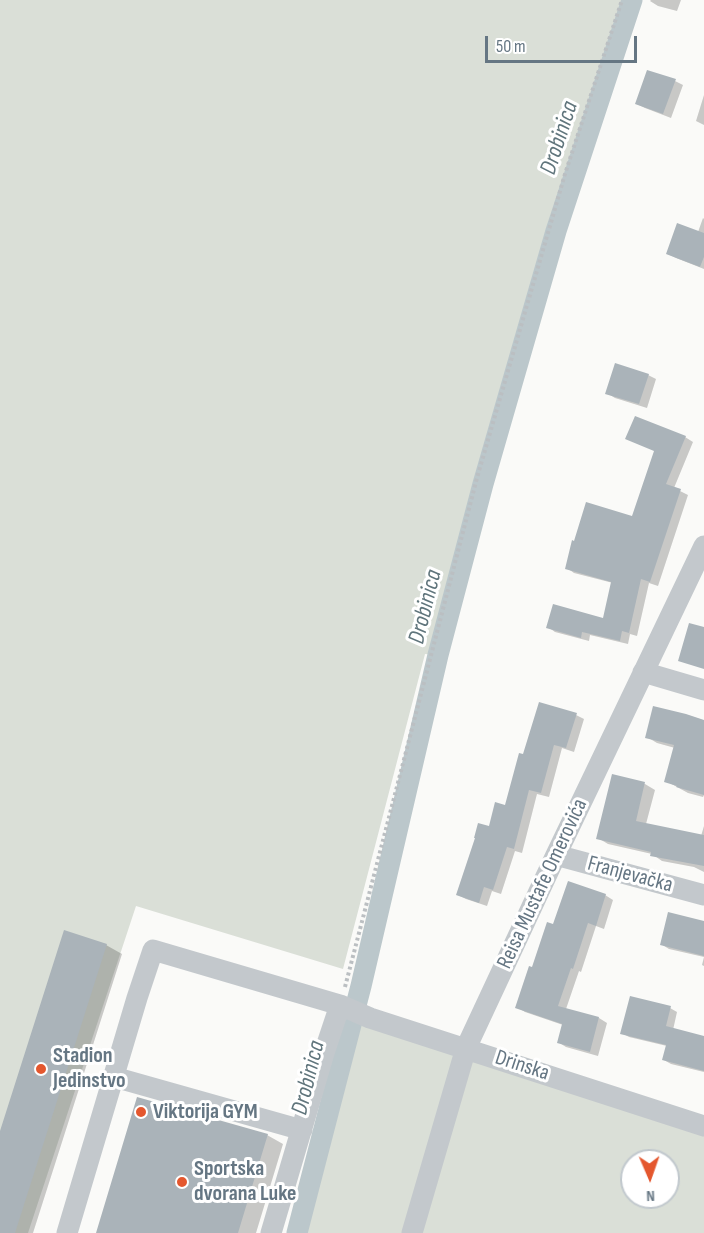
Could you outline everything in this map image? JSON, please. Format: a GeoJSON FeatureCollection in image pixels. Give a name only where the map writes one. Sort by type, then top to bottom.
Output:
{"type":"FeatureCollection","features":[{"type":"Feature","properties":{"kind":"street","name":"Reisa Mustafe Omerovića"},"geometry":{"type":"LineString","coordinates":[[412,1233],[466,1048],[704,546]]}},
{"type":"Feature","properties":{"kind":"street"},"geometry":{"type":"LineString","coordinates":[[643,672],[704,690]]}},
{"type":"Feature","properties":{"kind":"street","name":"Franjevačka"},"geometry":{"type":"LineString","coordinates":[[556,855],[704,895]]}},
{"type":"Feature","properties":{"kind":"street","name":"Drinska"},"geometry":{"type":"LineString","coordinates":[[114,1077],[153,950],[340,1005],[370,1018],[704,1126]]}},
{"type":"Feature","properties":{"kind":"street"},"geometry":{"type":"LineString","coordinates":[[271,1233],[340,1005]]}},
{"type":"Feature","properties":{"kind":"street"},"geometry":{"type":"LineString","coordinates":[[67,1233],[114,1077],[302,1130]]}},
{"type":"Feature","properties":{"kind":"path"},"geometry":{"type":"LineString","coordinates":[[340,1005],[480,466],[565,174],[622,0]]}},
{"type":"Feature","properties":{"kind":"shaded area"},"geometry":{"type":"Polygon","coordinates":[[[0,0],[632,0],[533,311],[483,484],[438,655],[425,654],[343,969],[136,906],[28,1233],[0,1233],[0,0]]]}},
{"type":"Feature","properties":{"kind":"shaded area"},"geometry":{"type":"Polygon","coordinates":[[[370,1018],[704,1126],[704,1233],[297,1233],[349,1034],[370,1018]]]}},
{"type":"Feature","properties":{"kind":"building"},"geometry":{"type":"Polygon","coordinates":[[[647,70],[676,79],[663,114],[635,104],[647,70]]]}},
{"type":"Feature","properties":{"kind":"building"},"geometry":{"type":"Polygon","coordinates":[[[677,223],[704,233],[704,257],[700,267],[666,254],[677,223]]]}},
{"type":"Feature","properties":{"kind":"building"},"geometry":{"type":"Polygon","coordinates":[[[615,363],[649,374],[639,404],[605,394],[615,363]]]}},
{"type":"Feature","properties":{"kind":"building"},"geometry":{"type":"Polygon","coordinates":[[[635,416],[686,436],[666,484],[681,489],[650,582],[641,579],[629,633],[622,631],[620,641],[582,632],[581,638],[546,628],[553,604],[603,618],[611,582],[565,569],[572,540],[574,541],[586,502],[632,516],[654,451],[625,439],[635,416]]]}},
{"type":"Feature","properties":{"kind":"building"},"geometry":{"type":"Polygon","coordinates":[[[689,623],[704,627],[704,669],[678,661],[689,623]]]}},
{"type":"Feature","properties":{"kind":"building"},"geometry":{"type":"Polygon","coordinates":[[[539,702],[577,713],[566,748],[554,745],[541,793],[529,790],[514,849],[507,847],[493,890],[484,887],[479,903],[456,895],[478,823],[489,826],[495,802],[505,805],[519,753],[523,754],[539,702]]]}},
{"type":"Feature","properties":{"kind":"building"},"geometry":{"type":"Polygon","coordinates":[[[653,706],[704,720],[704,795],[664,782],[674,745],[645,738],[653,706]]]}},
{"type":"Feature","properties":{"kind":"building"},"geometry":{"type":"Polygon","coordinates":[[[612,774],[645,782],[636,821],[704,835],[704,866],[650,856],[651,852],[596,839],[612,774]]]}},
{"type":"Feature","properties":{"kind":"building"},"geometry":{"type":"Polygon","coordinates":[[[568,881],[606,894],[596,926],[588,923],[558,1006],[599,1017],[590,1052],[557,1043],[562,1024],[515,1008],[547,922],[553,924],[568,881]]]}},
{"type":"Feature","properties":{"kind":"building"},"geometry":{"type":"Polygon","coordinates":[[[668,912],[704,921],[704,956],[660,945],[668,912]]]}},
{"type":"Feature","properties":{"kind":"building"},"geometry":{"type":"Polygon","coordinates":[[[64,930],[107,944],[15,1233],[0,1233],[0,1131],[64,930]]]}},
{"type":"Feature","properties":{"kind":"building"},"geometry":{"type":"Polygon","coordinates":[[[630,996],[671,1006],[666,1026],[704,1036],[704,1071],[662,1060],[666,1045],[620,1034],[630,996]]]}},
{"type":"Feature","properties":{"kind":"building","name":"Sportska dvorana Luke"},"geometry":{"type":"Polygon","coordinates":[[[137,1097],[268,1134],[238,1233],[96,1233],[137,1097]]]}},
{"type":"Feature","properties":{"kind":"waterway","name":"Drobinica"},"geometry":{"type":"LineString","coordinates":[[297,1233],[361,986],[438,655],[483,484],[556,231],[632,0]]}},
{"type":"Feature","properties":{"kind":"place","name":"Stadion Jedinstvo"},"geometry":{"type":"Point","coordinates":[41,1069]}},
{"type":"Feature","properties":{"kind":"place","name":"Viktorija GYM"},"geometry":{"type":"Point","coordinates":[141,1112]}},
{"type":"Feature","properties":{"kind":"place","name":"Sportska dvorana Luke"},"geometry":{"type":"Point","coordinates":[182,1182]}}]}
